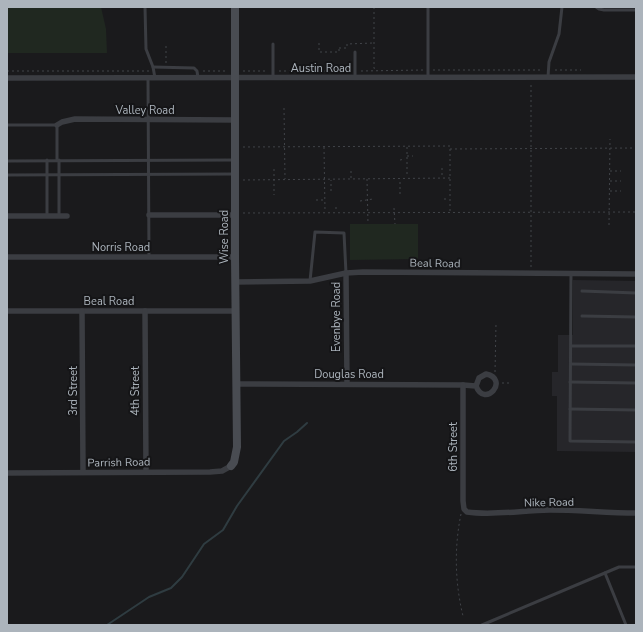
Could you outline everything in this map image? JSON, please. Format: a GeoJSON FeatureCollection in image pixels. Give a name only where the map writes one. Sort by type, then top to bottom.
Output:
{"type":"FeatureCollection","features":[{"type":"Feature","properties":{"kind":"street","name":"Wise Road"},"geometry":{"type":"LineString","coordinates":[[231,466],[234,462],[237,447],[234,257],[235,7]]}},
{"type":"Feature","properties":{"kind":"street","name":"Austin Road"},"geometry":{"type":"LineString","coordinates":[[7,78],[148,79],[198,78],[235,74],[273,78],[636,77]]}},
{"type":"Feature","properties":{"kind":"street","name":"Valley Road"},"geometry":{"type":"LineString","coordinates":[[57,125],[74,119],[235,120]]}},
{"type":"Feature","properties":{"kind":"street"},"geometry":{"type":"LineString","coordinates":[[149,215],[235,214]]}},
{"type":"Feature","properties":{"kind":"street"},"geometry":{"type":"LineString","coordinates":[[7,216],[67,216]]}},
{"type":"Feature","properties":{"kind":"street","name":"Norris Road"},"geometry":{"type":"LineString","coordinates":[[7,257],[234,257]]}},
{"type":"Feature","properties":{"kind":"street","name":"Beal Road"},"geometry":{"type":"LineString","coordinates":[[235,282],[310,281],[346,273],[363,272],[636,274]]}},
{"type":"Feature","properties":{"kind":"street","name":"Evenbye Road"},"geometry":{"type":"LineString","coordinates":[[346,273],[347,384]]}},
{"type":"Feature","properties":{"kind":"street","name":"Beal Road"},"geometry":{"type":"LineString","coordinates":[[7,311],[235,311]]}},
{"type":"Feature","properties":{"kind":"street","name":"3rd Street"},"geometry":{"type":"LineString","coordinates":[[82,311],[83,472]]}},
{"type":"Feature","properties":{"kind":"street","name":"4th Street"},"geometry":{"type":"LineString","coordinates":[[145,311],[146,471]]}},
{"type":"Feature","properties":{"kind":"street","name":"Douglas Road"},"geometry":{"type":"LineString","coordinates":[[236,384],[476,386]]}},
{"type":"Feature","properties":{"kind":"street","name":"6th Street"},"geometry":{"type":"LineString","coordinates":[[463,385],[464,507]]}},
{"type":"Feature","properties":{"kind":"street","name":"Parrish Road"},"geometry":{"type":"LineString","coordinates":[[7,473],[146,471],[210,472],[222,471],[231,466]]}},
{"type":"Feature","properties":{"kind":"street","name":"Nike Road"},"geometry":{"type":"LineString","coordinates":[[464,507],[468,512],[520,512],[552,510],[636,513]]}},
{"type":"Feature","properties":{"kind":"lane"},"geometry":{"type":"LineString","coordinates":[[145,7],[146,49],[154,69],[155,78]]}},
{"type":"Feature","properties":{"kind":"lane"},"geometry":{"type":"LineString","coordinates":[[428,7],[428,78]]}},
{"type":"Feature","properties":{"kind":"lane"},"geometry":{"type":"LineString","coordinates":[[548,77],[549,62],[559,34],[562,7]]}},
{"type":"Feature","properties":{"kind":"lane"},"geometry":{"type":"LineString","coordinates":[[596,7],[604,10],[636,10]]}},
{"type":"Feature","properties":{"kind":"lane"},"geometry":{"type":"LineString","coordinates":[[273,44],[273,78]]}},
{"type":"Feature","properties":{"kind":"lane"},"geometry":{"type":"LineString","coordinates":[[355,52],[355,78]]}},
{"type":"Feature","properties":{"kind":"lane"},"geometry":{"type":"LineString","coordinates":[[154,69],[192,67],[197,71],[198,78]]}},
{"type":"Feature","properties":{"kind":"lane"},"geometry":{"type":"LineString","coordinates":[[148,79],[149,257]]}},
{"type":"Feature","properties":{"kind":"lane"},"geometry":{"type":"LineString","coordinates":[[7,125],[57,125],[59,216]]}},
{"type":"Feature","properties":{"kind":"lane"},"geometry":{"type":"LineString","coordinates":[[7,160],[235,160]]}},
{"type":"Feature","properties":{"kind":"lane"},"geometry":{"type":"LineString","coordinates":[[47,160],[47,216]]}},
{"type":"Feature","properties":{"kind":"lane"},"geometry":{"type":"LineString","coordinates":[[7,175],[149,174],[235,177]]}},
{"type":"Feature","properties":{"kind":"lane"},"geometry":{"type":"LineString","coordinates":[[310,281],[315,232],[344,232],[346,273]]}},
{"type":"Feature","properties":{"kind":"lane"},"geometry":{"type":"LineString","coordinates":[[571,274],[570,441],[636,442]]}},
{"type":"Feature","properties":{"kind":"lane"},"geometry":{"type":"LineString","coordinates":[[582,292],[636,293]]}},
{"type":"Feature","properties":{"kind":"lane"},"geometry":{"type":"LineString","coordinates":[[582,316],[636,317]]}},
{"type":"Feature","properties":{"kind":"lane"},"geometry":{"type":"LineString","coordinates":[[571,346],[636,346]]}},
{"type":"Feature","properties":{"kind":"lane"},"geometry":{"type":"LineString","coordinates":[[571,364],[636,365]]}},
{"type":"Feature","properties":{"kind":"lane"},"geometry":{"type":"LineString","coordinates":[[570,382],[636,383]]}},
{"type":"Feature","properties":{"kind":"lane"},"geometry":{"type":"LineString","coordinates":[[570,410],[636,410]]}},
{"type":"Feature","properties":{"kind":"lane"},"geometry":{"type":"LineString","coordinates":[[482,625],[619,567],[636,567]]}},
{"type":"Feature","properties":{"kind":"lane"},"geometry":{"type":"LineString","coordinates":[[605,573],[626,625]]}},
{"type":"Feature","properties":{"kind":"path"},"geometry":{"type":"LineString","coordinates":[[374,7],[375,70]]}},
{"type":"Feature","properties":{"kind":"path"},"geometry":{"type":"LineString","coordinates":[[166,43],[166,63]]}},
{"type":"Feature","properties":{"kind":"path"},"geometry":{"type":"LineString","coordinates":[[319,43],[319,52],[339,52],[339,47],[347,48],[347,44],[374,43]]}},
{"type":"Feature","properties":{"kind":"path"},"geometry":{"type":"LineString","coordinates":[[7,71],[154,69]]}},
{"type":"Feature","properties":{"kind":"path"},"geometry":{"type":"LineString","coordinates":[[197,71],[235,74],[273,71],[580,70]]}},
{"type":"Feature","properties":{"kind":"path"},"geometry":{"type":"LineString","coordinates":[[530,274],[531,77]]}},
{"type":"Feature","properties":{"kind":"path"},"geometry":{"type":"LineString","coordinates":[[284,108],[285,179]]}},
{"type":"Feature","properties":{"kind":"path"},"geometry":{"type":"LineString","coordinates":[[609,225],[610,139]]}},
{"type":"Feature","properties":{"kind":"path"},"geometry":{"type":"LineString","coordinates":[[324,146],[325,213]]}},
{"type":"Feature","properties":{"kind":"path"},"geometry":{"type":"LineString","coordinates":[[406,146],[407,178]]}},
{"type":"Feature","properties":{"kind":"path"},"geometry":{"type":"LineString","coordinates":[[235,147],[450,146],[450,212]]}},
{"type":"Feature","properties":{"kind":"path"},"geometry":{"type":"LineString","coordinates":[[450,150],[636,148]]}},
{"type":"Feature","properties":{"kind":"path"},"geometry":{"type":"LineString","coordinates":[[407,156],[413,156]]}},
{"type":"Feature","properties":{"kind":"path"},"geometry":{"type":"LineString","coordinates":[[400,160],[407,159]]}},
{"type":"Feature","properties":{"kind":"path"},"geometry":{"type":"LineString","coordinates":[[442,168],[442,178]]}},
{"type":"Feature","properties":{"kind":"path"},"geometry":{"type":"LineString","coordinates":[[274,169],[274,195]]}},
{"type":"Feature","properties":{"kind":"path"},"geometry":{"type":"LineString","coordinates":[[351,170],[351,179]]}},
{"type":"Feature","properties":{"kind":"path"},"geometry":{"type":"LineString","coordinates":[[610,171],[621,171]]}},
{"type":"Feature","properties":{"kind":"path"},"geometry":{"type":"LineString","coordinates":[[235,177],[274,179],[450,178]]}},
{"type":"Feature","properties":{"kind":"path"},"geometry":{"type":"LineString","coordinates":[[400,178],[400,194]]}},
{"type":"Feature","properties":{"kind":"path"},"geometry":{"type":"LineString","coordinates":[[331,179],[331,190]]}},
{"type":"Feature","properties":{"kind":"path"},"geometry":{"type":"LineString","coordinates":[[367,179],[368,224]]}},
{"type":"Feature","properties":{"kind":"path"},"geometry":{"type":"LineString","coordinates":[[610,181],[621,181]]}},
{"type":"Feature","properties":{"kind":"path"},"geometry":{"type":"LineString","coordinates":[[610,191],[621,191]]}},
{"type":"Feature","properties":{"kind":"path"},"geometry":{"type":"LineString","coordinates":[[360,201],[368,201],[373,199]]}},
{"type":"Feature","properties":{"kind":"path"},"geometry":{"type":"LineString","coordinates":[[444,199],[450,199]]}},
{"type":"Feature","properties":{"kind":"path"},"geometry":{"type":"LineString","coordinates":[[316,200],[325,200]]}},
{"type":"Feature","properties":{"kind":"path"},"geometry":{"type":"LineString","coordinates":[[336,207],[336,213]]}},
{"type":"Feature","properties":{"kind":"path"},"geometry":{"type":"LineString","coordinates":[[267,208],[267,213]]}},
{"type":"Feature","properties":{"kind":"path"},"geometry":{"type":"LineString","coordinates":[[394,208],[395,224]]}},
{"type":"Feature","properties":{"kind":"path"},"geometry":{"type":"LineString","coordinates":[[235,214],[636,212]]}},
{"type":"Feature","properties":{"kind":"path"},"geometry":{"type":"LineString","coordinates":[[495,373],[496,324]]}},
{"type":"Feature","properties":{"kind":"path"},"geometry":{"type":"LineString","coordinates":[[500,383],[510,383]]}},
{"type":"Feature","properties":{"kind":"path"},"geometry":{"type":"LineString","coordinates":[[463,616],[458,595],[456,564],[458,531],[464,507]]}},
{"type":"Feature","properties":{"kind":"shaded area"},"geometry":{"type":"Polygon","coordinates":[[[7,7],[101,7],[106,29],[107,53],[7,53],[7,7]]]}},
{"type":"Feature","properties":{"kind":"shaded area"},"geometry":{"type":"Polygon","coordinates":[[[350,224],[418,224],[418,259],[350,260],[350,224]]]}},
{"type":"Feature","properties":{"kind":"shaded area"},"geometry":{"type":"Polygon","coordinates":[[[573,280],[636,281],[636,452],[557,451],[557,396],[552,396],[552,372],[558,372],[558,335],[573,335],[573,280]]]}},
{"type":"Feature","properties":{"kind":"waterway"},"geometry":{"type":"LineString","coordinates":[[107,625],[149,597],[171,588],[182,577],[204,544],[223,530],[237,506],[284,441],[307,423]]}}]}
